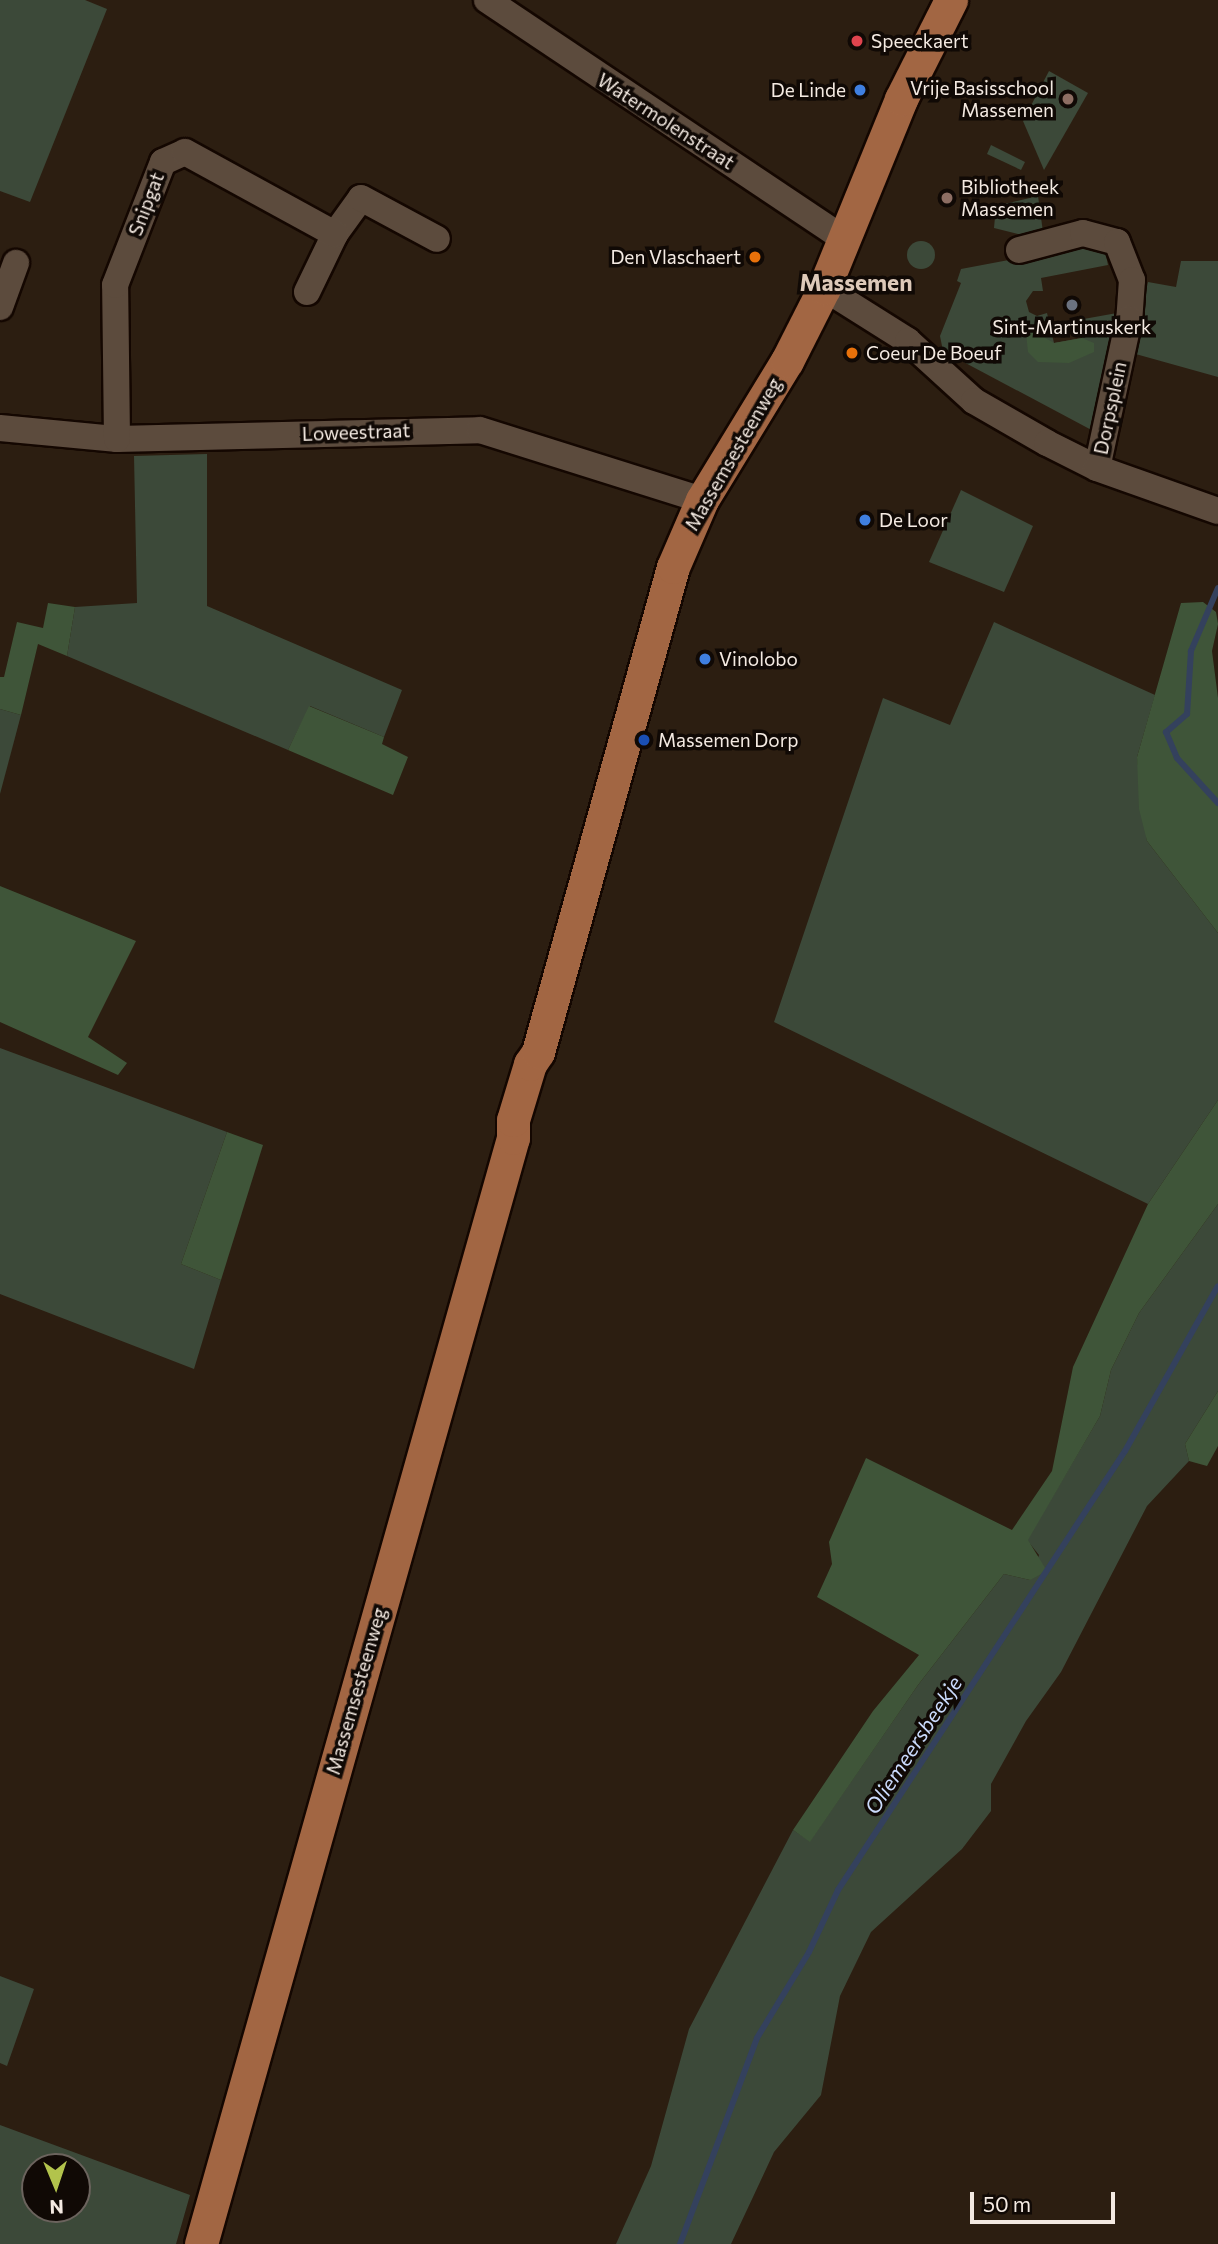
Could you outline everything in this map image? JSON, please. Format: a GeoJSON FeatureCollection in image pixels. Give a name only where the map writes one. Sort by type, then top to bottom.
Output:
{"type":"FeatureCollection","features":[{"type":"Feature","properties":{"kind":"main road","name":"Massemsesteenweg"},"geometry":{"type":"LineString","coordinates":[[201,2244],[513,1138],[517,1109],[538,1052],[673,567],[702,500],[787,361],[824,288],[846,240],[901,99],[951,0]]}},
{"type":"Feature","properties":{"kind":"street","name":"Watermolenstraat"},"geometry":{"type":"LineString","coordinates":[[487,0],[846,240]]}},
{"type":"Feature","properties":{"kind":"street","name":"Snipgat"},"geometry":{"type":"LineString","coordinates":[[117,439],[115,285],[163,162],[185,152],[335,234]]}},
{"type":"Feature","properties":{"kind":"street"},"geometry":{"type":"LineString","coordinates":[[307,292],[335,234],[361,198],[437,239]]}},
{"type":"Feature","properties":{"kind":"street","name":"Dorpsplein"},"geometry":{"type":"LineString","coordinates":[[1019,250],[1083,233],[1117,242],[1132,280],[1129,319],[1097,468]]}},
{"type":"Feature","properties":{"kind":"street"},"geometry":{"type":"LineString","coordinates":[[0,307],[16,263]]}},
{"type":"Feature","properties":{"kind":"street","name":"Dorpsplein"},"geometry":{"type":"LineString","coordinates":[[824,288],[908,341],[974,401],[1097,468],[1218,510]]}},
{"type":"Feature","properties":{"kind":"street","name":"Loweestraat"},"geometry":{"type":"LineString","coordinates":[[0,428],[117,439],[480,430],[702,500]]}},
{"type":"Feature","properties":{"kind":"green space"},"geometry":{"type":"Polygon","coordinates":[[[0,0],[85,0],[107,9],[30,202],[0,191],[0,0]]]}},
{"type":"Feature","properties":{"kind":"green space"},"geometry":{"type":"Polygon","coordinates":[[[1049,71],[1088,93],[1044,170],[1023,121],[1049,71]]]}},
{"type":"Feature","properties":{"kind":"green space"},"geometry":{"type":"Polygon","coordinates":[[[991,145],[1025,162],[1021,170],[987,154],[991,145]]]}},
{"type":"Feature","properties":{"kind":"green space"},"geometry":{"type":"Polygon","coordinates":[[[1038,196],[1043,232],[1026,236],[994,228],[996,206],[1038,196]]]}},
{"type":"Feature","properties":{"kind":"green space"},"geometry":{"type":"Polygon","coordinates":[[[921,241],[931,245],[935,255],[931,265],[921,269],[911,265],[907,255],[911,245],[921,241]]]}},
{"type":"Feature","properties":{"kind":"green space"},"geometry":{"type":"Polygon","coordinates":[[[1103,242],[1108,265],[1041,278],[1043,291],[1033,291],[1026,301],[1029,312],[1037,316],[1047,313],[1054,343],[1082,338],[1078,320],[1117,313],[1099,434],[943,351],[940,336],[961,283],[957,281],[961,269],[1103,242]]]}},
{"type":"Feature","properties":{"kind":"green space"},"geometry":{"type":"Polygon","coordinates":[[[1181,261],[1218,261],[1218,377],[1132,353],[1148,282],[1176,287],[1181,261]]]}},
{"type":"Feature","properties":{"kind":"green space"},"geometry":{"type":"Polygon","coordinates":[[[1031,330],[1054,343],[1082,338],[1094,343],[1094,352],[1069,363],[1038,362],[1028,352],[1026,333],[1031,330]]]}},
{"type":"Feature","properties":{"kind":"green space"},"geometry":{"type":"Polygon","coordinates":[[[207,454],[207,606],[402,690],[384,737],[310,706],[288,750],[67,656],[75,607],[137,603],[134,456],[207,454]]]}},
{"type":"Feature","properties":{"kind":"green space"},"geometry":{"type":"Polygon","coordinates":[[[961,490],[1033,526],[1004,592],[929,562],[961,490]]]}},
{"type":"Feature","properties":{"kind":"green space"},"geometry":{"type":"Polygon","coordinates":[[[1203,602],[1216,612],[1218,624],[1212,651],[1218,698],[1218,933],[1147,841],[1139,809],[1137,757],[1181,603],[1203,602]]]}},
{"type":"Feature","properties":{"kind":"green space"},"geometry":{"type":"Polygon","coordinates":[[[48,603],[75,607],[67,656],[38,644],[21,715],[0,709],[0,677],[4,677],[17,622],[43,628],[48,603]]]}},
{"type":"Feature","properties":{"kind":"green space"},"geometry":{"type":"Polygon","coordinates":[[[994,622],[1155,695],[1137,757],[1147,841],[1218,933],[1218,1100],[1148,1204],[774,1022],[883,698],[950,725],[994,622]]]}},
{"type":"Feature","properties":{"kind":"green space"},"geometry":{"type":"Polygon","coordinates":[[[309,706],[384,737],[382,744],[408,757],[393,795],[288,750],[309,706]]]}},
{"type":"Feature","properties":{"kind":"green space"},"geometry":{"type":"Polygon","coordinates":[[[0,709],[21,715],[0,794],[0,709]]]}},
{"type":"Feature","properties":{"kind":"green space"},"geometry":{"type":"Polygon","coordinates":[[[0,886],[136,941],[88,1037],[127,1063],[118,1075],[0,1022],[0,886]]]}},
{"type":"Feature","properties":{"kind":"green space"},"geometry":{"type":"Polygon","coordinates":[[[0,1048],[227,1132],[181,1264],[221,1280],[194,1369],[0,1294],[0,1048]]]}},
{"type":"Feature","properties":{"kind":"green space"},"geometry":{"type":"Polygon","coordinates":[[[1218,1100],[1218,1204],[1139,1313],[1111,1370],[1100,1416],[1028,1540],[1047,1571],[1030,1580],[1004,1574],[918,1685],[810,1842],[793,1830],[873,1711],[919,1655],[817,1597],[832,1564],[829,1542],[866,1458],[1012,1530],[1052,1471],[1073,1367],[1148,1204],[1218,1100]]]}},
{"type":"Feature","properties":{"kind":"green space"},"geometry":{"type":"Polygon","coordinates":[[[227,1132],[263,1145],[221,1280],[181,1264],[227,1132]]]}},
{"type":"Feature","properties":{"kind":"green space"},"geometry":{"type":"Polygon","coordinates":[[[1218,1204],[1218,1391],[1185,1444],[1189,1461],[1147,1506],[1061,1672],[1026,1721],[991,1784],[991,1811],[962,1849],[871,1932],[840,1996],[821,2095],[774,2152],[731,2244],[616,2244],[651,2166],[689,2029],[793,1830],[810,1841],[918,1685],[1004,1574],[1030,1580],[1039,1555],[1027,1540],[1100,1416],[1111,1370],[1139,1313],[1218,1204]]]}},
{"type":"Feature","properties":{"kind":"green space"},"geometry":{"type":"Polygon","coordinates":[[[1218,1391],[1218,1446],[1207,1466],[1189,1461],[1185,1444],[1218,1391]]]}},
{"type":"Feature","properties":{"kind":"green space"},"geometry":{"type":"Polygon","coordinates":[[[0,1976],[34,1989],[7,2066],[0,2063],[0,1976]]]}},
{"type":"Feature","properties":{"kind":"green space"},"geometry":{"type":"Polygon","coordinates":[[[0,2125],[76,2153],[21,2153],[21,2223],[91,2223],[91,2159],[190,2195],[176,2244],[0,2244],[0,2125]]]}},
{"type":"Feature","properties":{"kind":"waterway","name":"Oliemeersbeekje"},"geometry":{"type":"LineString","coordinates":[[1218,588],[1191,651],[1187,714],[1166,732],[1177,758],[1218,803]]}},
{"type":"Feature","properties":{"kind":"waterway","name":"Oliemeersbeekje"},"geometry":{"type":"LineString","coordinates":[[680,2244],[757,2038],[809,1952],[838,1890],[1125,1451],[1218,1286]]}},
{"type":"Feature","properties":{"kind":"place","name":"Speeckaert"},"geometry":{"type":"Point","coordinates":[857,41]}},
{"type":"Feature","properties":{"kind":"place","name":"De Linde"},"geometry":{"type":"Point","coordinates":[860,90]}},
{"type":"Feature","properties":{"kind":"place","name":"Vrije Basisschool Massemen"},"geometry":{"type":"Point","coordinates":[1068,99]}},
{"type":"Feature","properties":{"kind":"place","name":"Bibliotheek Massemen"},"geometry":{"type":"Point","coordinates":[947,198]}},
{"type":"Feature","properties":{"kind":"place","name":"Den Vlaschaert"},"geometry":{"type":"Point","coordinates":[755,257]}},
{"type":"Feature","properties":{"kind":"place","name":"Sint-Martinuskerk"},"geometry":{"type":"Point","coordinates":[1072,305]}},
{"type":"Feature","properties":{"kind":"place","name":"Coeur De Boeuf"},"geometry":{"type":"Point","coordinates":[852,353]}},
{"type":"Feature","properties":{"kind":"place","name":"De Loor"},"geometry":{"type":"Point","coordinates":[865,520]}},
{"type":"Feature","properties":{"kind":"place","name":"Vinolobo"},"geometry":{"type":"Point","coordinates":[705,659]}},
{"type":"Feature","properties":{"kind":"place","name":"Massemen Dorp"},"geometry":{"type":"Point","coordinates":[644,740]}},
{"type":"Feature","properties":{"kind":"district","name":"Massemen"},"geometry":{"type":"Point","coordinates":[856,282]}}]}
